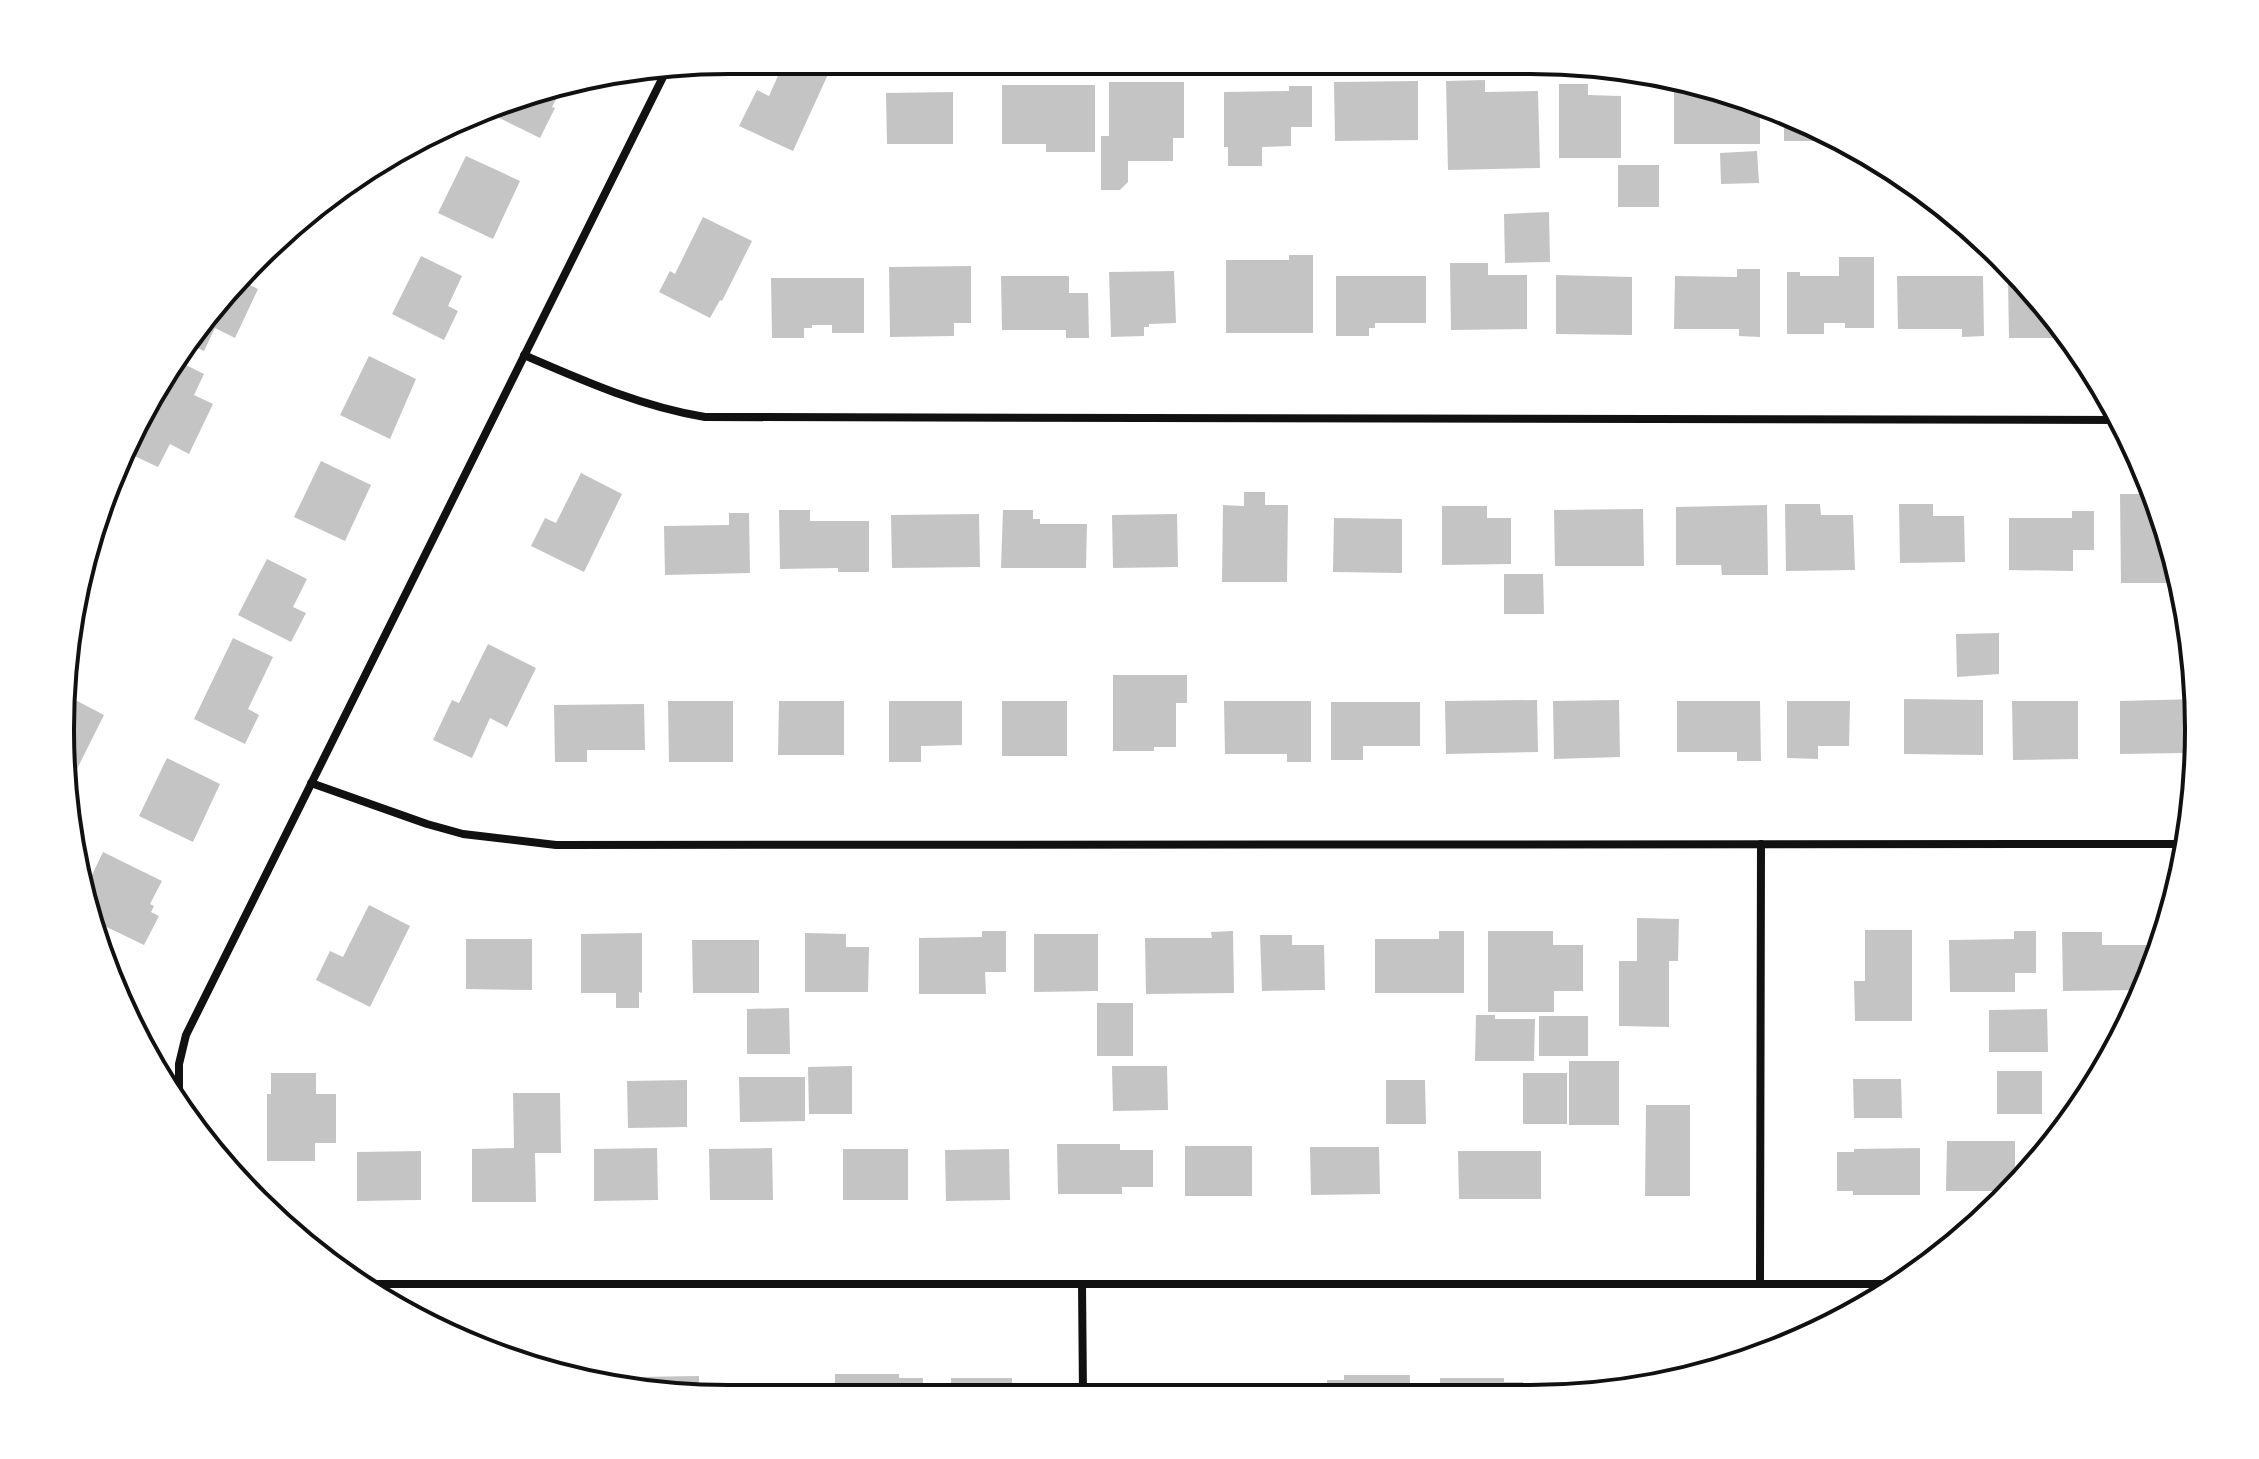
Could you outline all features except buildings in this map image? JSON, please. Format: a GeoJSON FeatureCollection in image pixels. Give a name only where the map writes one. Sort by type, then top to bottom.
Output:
{"type":"FeatureCollection","features":[{"type":"Feature","properties":{"kind":"street"},"geometry":{"type":"LineString","coordinates":[[179,1086],[179,1064],[186,1035],[663,78]]}},
{"type":"Feature","properties":{"kind":"street"},"geometry":{"type":"LineString","coordinates":[[524,355],[626,399],[665,410],[717,418],[2106,420]]}},
{"type":"Feature","properties":{"kind":"street"},"geometry":{"type":"LineString","coordinates":[[311,783],[463,834],[556,845],[2174,844]]}},
{"type":"Feature","properties":{"kind":"street"},"geometry":{"type":"LineString","coordinates":[[1760,1284],[1761,844]]}},
{"type":"Feature","properties":{"kind":"street"},"geometry":{"type":"LineString","coordinates":[[380,1284],[1879,1284]]}},
{"type":"Feature","properties":{"kind":"street"},"geometry":{"type":"LineString","coordinates":[[1082,1284],[1083,1385]]}}]}
